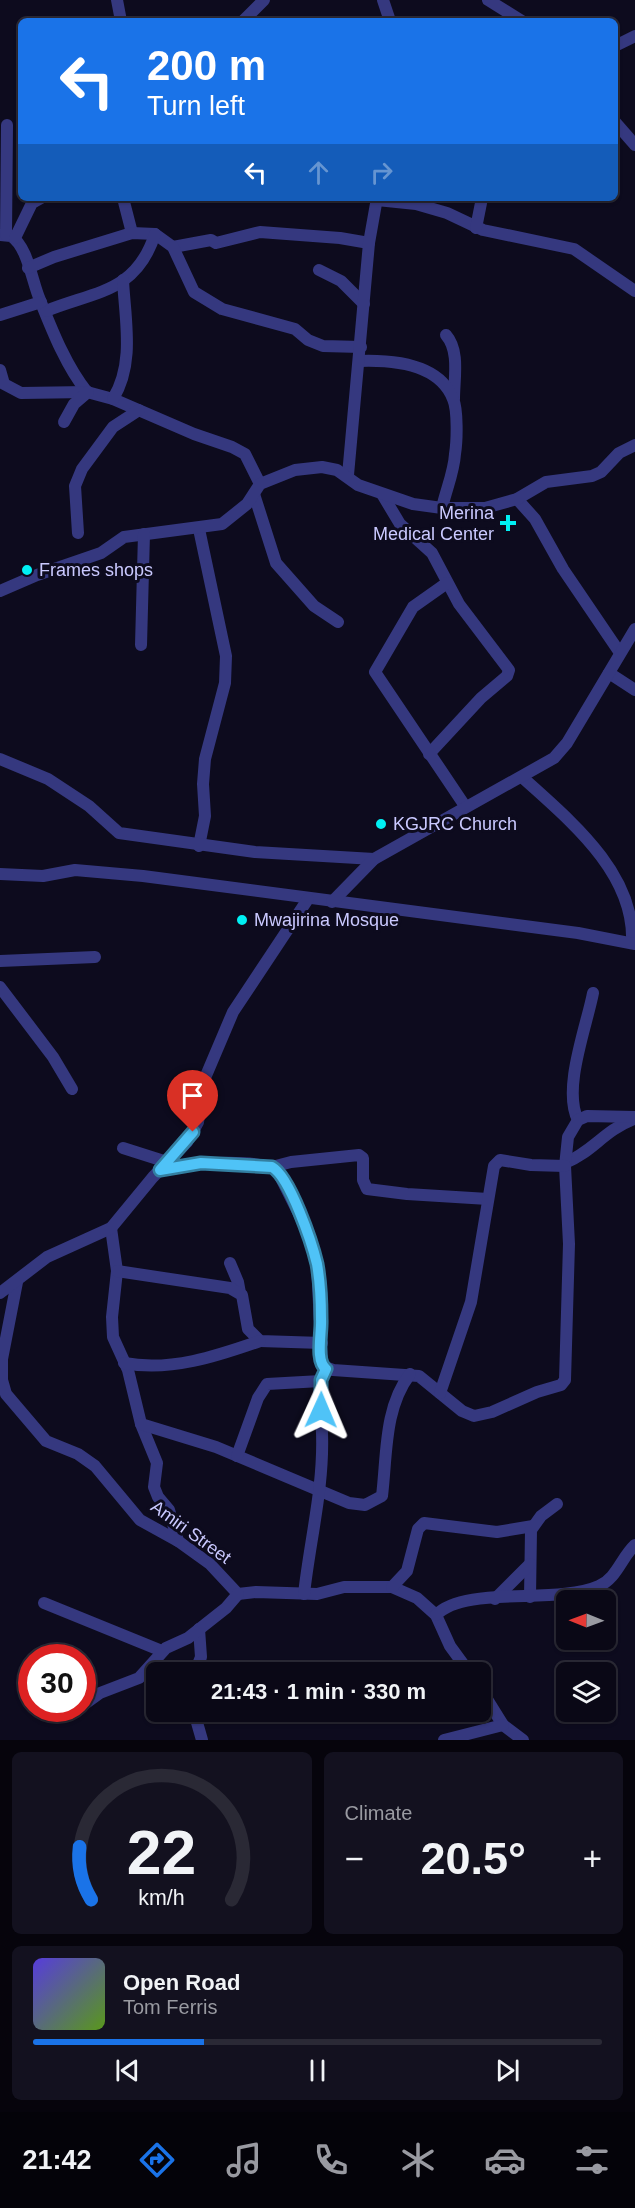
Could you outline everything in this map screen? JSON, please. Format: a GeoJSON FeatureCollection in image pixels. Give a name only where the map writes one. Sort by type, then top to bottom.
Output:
{"type":"FeatureCollection","features":[{"type":"Feature","properties":{"kind":"street"},"geometry":{"type":"LineString","coordinates":[[117,0],[120,18]]}},
{"type":"Feature","properties":{"kind":"street"},"geometry":{"type":"LineString","coordinates":[[246,18],[264,0]]}},
{"type":"Feature","properties":{"kind":"street"},"geometry":{"type":"LineString","coordinates":[[382,0],[389,18]]}},
{"type":"Feature","properties":{"kind":"street"},"geometry":{"type":"LineString","coordinates":[[490,1],[517,18]]}},
{"type":"Feature","properties":{"kind":"street"},"geometry":{"type":"LineString","coordinates":[[618,44],[635,36]]}},
{"type":"Feature","properties":{"kind":"street"},"geometry":{"type":"LineString","coordinates":[[7,124],[7,236],[28,268],[70,366],[87,392]]}},
{"type":"Feature","properties":{"kind":"street"},"geometry":{"type":"LineString","coordinates":[[618,125],[635,145]]}},
{"type":"Feature","properties":{"kind":"street"},"geometry":{"type":"LineString","coordinates":[[7,236],[36,201]]}},
{"type":"Feature","properties":{"kind":"street"},"geometry":{"type":"LineString","coordinates":[[124,201],[132,233]]}},
{"type":"Feature","properties":{"kind":"street"},"geometry":{"type":"LineString","coordinates":[[348,475],[369,243],[377,201]]}},
{"type":"Feature","properties":{"kind":"street"},"geometry":{"type":"LineString","coordinates":[[396,201],[434,209],[476,228],[574,249],[635,291]]}},
{"type":"Feature","properties":{"kind":"street"},"geometry":{"type":"LineString","coordinates":[[476,228],[481,201]]}},
{"type":"Feature","properties":{"kind":"street"},"geometry":{"type":"LineString","coordinates":[[173,247],[212,240],[216,243],[260,232],[340,237],[369,243]]}},
{"type":"Feature","properties":{"kind":"street"},"geometry":{"type":"LineString","coordinates":[[28,268],[54,257],[132,233],[156,234],[173,247],[194,292],[222,309],[295,329],[315,343],[361,347]]}},
{"type":"Feature","properties":{"kind":"street"},"geometry":{"type":"LineString","coordinates":[[0,315],[43,307],[104,291],[137,272],[156,234]]}},
{"type":"Feature","properties":{"kind":"street"},"geometry":{"type":"LineString","coordinates":[[319,270],[341,281],[364,304]]}},
{"type":"Feature","properties":{"kind":"street"},"geometry":{"type":"LineString","coordinates":[[341,281],[352,282],[366,273]]}},
{"type":"Feature","properties":{"kind":"street"},"geometry":{"type":"LineString","coordinates":[[113,399],[125,374],[127,348],[123,280]]}},
{"type":"Feature","properties":{"kind":"street"},"geometry":{"type":"LineString","coordinates":[[442,508],[455,455],[455,353],[453,343],[446,335]]}},
{"type":"Feature","properties":{"kind":"street"},"geometry":{"type":"LineString","coordinates":[[360,362],[384,361],[415,366],[444,384],[454,400]]}},
{"type":"Feature","properties":{"kind":"street"},"geometry":{"type":"LineString","coordinates":[[0,370],[4,384],[21,393],[87,392],[113,399],[244,454],[257,489],[276,563],[314,606],[338,622]]}},
{"type":"Feature","properties":{"kind":"street"},"geometry":{"type":"LineString","coordinates":[[64,422],[74,404],[87,392]]}},
{"type":"Feature","properties":{"kind":"street"},"geometry":{"type":"LineString","coordinates":[[78,533],[75,486],[82,469],[113,426],[139,410]]}},
{"type":"Feature","properties":{"kind":"street"},"geometry":{"type":"LineString","coordinates":[[0,591],[37,575],[101,553],[124,537],[199,529],[222,524],[233,517],[257,489],[295,470],[308,467],[337,470],[348,475],[358,485],[382,494],[442,508],[485,508],[517,499],[546,482],[592,476],[601,472],[619,453],[635,445]]}},
{"type":"Feature","properties":{"kind":"street"},"geometry":{"type":"LineString","coordinates":[[382,494],[400,524],[432,553],[447,583],[509,672],[481,698],[429,754]]}},
{"type":"Feature","properties":{"kind":"street"},"geometry":{"type":"LineString","coordinates":[[517,499],[535,519],[563,569],[620,653]]}},
{"type":"Feature","properties":{"kind":"street"},"geometry":{"type":"LineString","coordinates":[[199,529],[226,656],[225,683],[205,759],[203,784],[205,816],[200,846]]}},
{"type":"Feature","properties":{"kind":"street"},"geometry":{"type":"LineString","coordinates":[[141,645],[144,534]]}},
{"type":"Feature","properties":{"kind":"street"},"geometry":{"type":"LineString","coordinates":[[447,583],[413,607],[375,672],[465,806]]}},
{"type":"Feature","properties":{"kind":"street"},"geometry":{"type":"LineString","coordinates":[[332,902],[374,859],[465,806],[545,765],[562,749],[635,629]]}},
{"type":"Feature","properties":{"kind":"street"},"geometry":{"type":"LineString","coordinates":[[609,673],[635,690]]}},
{"type":"Feature","properties":{"kind":"street"},"geometry":{"type":"LineString","coordinates":[[0,759],[48,779],[89,806],[119,833],[255,852],[374,859]]}},
{"type":"Feature","properties":{"kind":"street"},"geometry":{"type":"LineString","coordinates":[[0,874],[43,876],[75,870],[94,871],[633,943],[631,892],[584,834],[522,777]]}},
{"type":"Feature","properties":{"kind":"street"},"geometry":{"type":"LineString","coordinates":[[0,1293],[47,1257],[111,1228],[163,1166],[187,1142],[198,1122],[205,1078],[233,1012],[308,899]]}},
{"type":"Feature","properties":{"kind":"street"},"geometry":{"type":"LineString","coordinates":[[0,961],[95,957]]}},
{"type":"Feature","properties":{"kind":"street"},"geometry":{"type":"LineString","coordinates":[[0,987],[53,1057],[72,1089]]}},
{"type":"Feature","properties":{"kind":"street"},"geometry":{"type":"LineString","coordinates":[[326,1369],[419,1376],[462,1411],[474,1416],[492,1412],[537,1392],[561,1385],[565,1380],[569,1244],[565,1164],[568,1137],[578,1120],[573,1101],[577,1058],[593,993]]}},
{"type":"Feature","properties":{"kind":"street"},"geometry":{"type":"LineString","coordinates":[[578,1120],[596,1116],[635,1118]]}},
{"type":"Feature","properties":{"kind":"street"},"geometry":{"type":"LineString","coordinates":[[440,1393],[471,1302],[494,1166],[500,1160],[565,1164],[586,1152],[608,1131],[635,1118]]}},
{"type":"Feature","properties":{"kind":"street"},"geometry":{"type":"LineString","coordinates":[[123,1148],[163,1166],[201,1163],[272,1167],[291,1162],[359,1155],[363,1158],[363,1180],[367,1189],[488,1199]]}},
{"type":"Feature","properties":{"kind":"street"},"geometry":{"type":"LineString","coordinates":[[272,1167],[280,1174],[301,1218],[317,1264],[322,1343],[320,1360],[326,1369]]}},
{"type":"Feature","properties":{"kind":"street"},"geometry":{"type":"LineString","coordinates":[[111,1228],[117,1271],[112,1317],[113,1336],[128,1370],[141,1424],[157,1463],[153,1487],[169,1510],[178,1541]]}},
{"type":"Feature","properties":{"kind":"street"},"geometry":{"type":"LineString","coordinates":[[230,1263],[244,1300],[248,1329],[260,1341]]}},
{"type":"Feature","properties":{"kind":"street"},"geometry":{"type":"LineString","coordinates":[[117,1271],[205,1283],[240,1293]]}},
{"type":"Feature","properties":{"kind":"street","name":"Amiri Street"},"geometry":{"type":"LineString","coordinates":[[17,1282],[2,1359],[2,1380],[6,1394],[46,1441],[78,1454],[95,1466],[140,1520],[178,1541],[210,1564],[238,1594]]}},
{"type":"Feature","properties":{"kind":"street"},"geometry":{"type":"LineString","coordinates":[[124,1363],[146,1366],[170,1365],[260,1341],[322,1343]]}},
{"type":"Feature","properties":{"kind":"street"},"geometry":{"type":"LineString","coordinates":[[304,1594],[320,1490],[321,1382],[326,1369]]}},
{"type":"Feature","properties":{"kind":"street"},"geometry":{"type":"LineString","coordinates":[[141,1424],[180,1434],[357,1505],[377,1501],[382,1496],[392,1408],[400,1387],[410,1374]]}},
{"type":"Feature","properties":{"kind":"street"},"geometry":{"type":"LineString","coordinates":[[237,1456],[258,1398],[267,1384],[276,1381],[321,1382]]}},
{"type":"Feature","properties":{"kind":"street"},"geometry":{"type":"LineString","coordinates":[[392,1587],[407,1571],[418,1528],[424,1523],[496,1532],[532,1526],[557,1504]]}},
{"type":"Feature","properties":{"kind":"street"},"geometry":{"type":"LineString","coordinates":[[530,1597],[532,1526]]}},
{"type":"Feature","properties":{"kind":"street"},"geometry":{"type":"LineString","coordinates":[[436,1615],[443,1607],[458,1602],[530,1597],[599,1586],[615,1574],[635,1545]]}},
{"type":"Feature","properties":{"kind":"street"},"geometry":{"type":"LineString","coordinates":[[495,1599],[530,1564]]}},
{"type":"Feature","properties":{"kind":"street"},"geometry":{"type":"LineString","coordinates":[[96,1696],[131,1683],[148,1671],[162,1651],[188,1638],[226,1608],[238,1594],[256,1592],[326,1594],[344,1587],[392,1587],[417,1598],[436,1615],[450,1646],[462,1662]]}},
{"type":"Feature","properties":{"kind":"street"},"geometry":{"type":"LineString","coordinates":[[44,1603],[162,1651]]}},
{"type":"Feature","properties":{"kind":"street"},"geometry":{"type":"LineString","coordinates":[[199,1629],[201,1657],[199,1662]]}},
{"type":"Feature","properties":{"kind":"street"},"geometry":{"type":"LineString","coordinates":[[491,1706],[503,1725],[523,1740]]}},
{"type":"Feature","properties":{"kind":"street"},"geometry":{"type":"LineString","coordinates":[[197,1722],[202,1740]]}},
{"type":"Feature","properties":{"kind":"street"},"geometry":{"type":"LineString","coordinates":[[444,1740],[503,1725]]}},
{"type":"Feature","properties":{"kind":"place","name":"Merina Medical Center"},"geometry":{"type":"Point","coordinates":[508,523]}},
{"type":"Feature","properties":{"kind":"place","name":"Frames shops"},"geometry":{"type":"Point","coordinates":[27,570]}},
{"type":"Feature","properties":{"kind":"place","name":"KGJRC Church"},"geometry":{"type":"Point","coordinates":[381,824]}},
{"type":"Feature","properties":{"kind":"place","name":"Mwajirina Mosque"},"geometry":{"type":"Point","coordinates":[242,920]}},
{"type":"Feature","properties":{"kind":"route"},"geometry":{"type":"LineString","coordinates":[[193,1132],[187,1142],[160,1170],[201,1163],[272,1167],[280,1174],[306,1228],[317,1264],[320,1294],[322,1343],[320,1360],[326,1369],[323,1371],[321,1380],[321,1410]]}}]}
